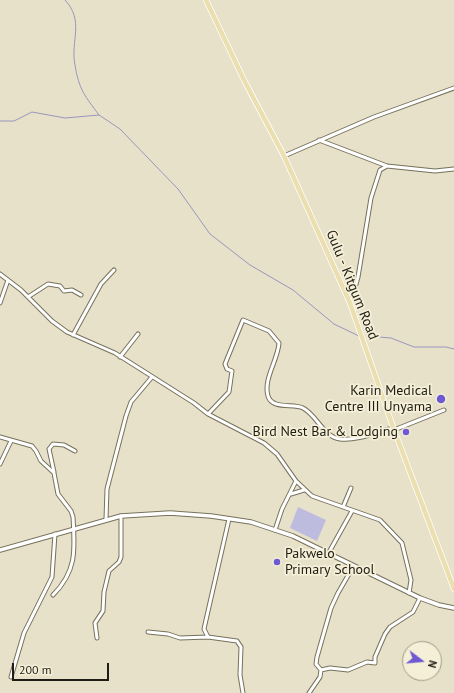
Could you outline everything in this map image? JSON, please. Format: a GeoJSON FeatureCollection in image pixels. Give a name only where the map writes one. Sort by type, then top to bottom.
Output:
{"type":"FeatureCollection","features":[{"type":"Feature","properties":{"kind":"main road","name":"Gulu - Kitgum Road"},"geometry":{"type":"LineString","coordinates":[[206,0],[245,82],[284,156],[350,303],[394,429],[454,589]]}},
{"type":"Feature","properties":{"kind":"street"},"geometry":{"type":"LineString","coordinates":[[284,156],[319,140],[454,88]]}},
{"type":"Feature","properties":{"kind":"street"},"geometry":{"type":"LineString","coordinates":[[319,140],[387,166],[435,171],[454,170]]}},
{"type":"Feature","properties":{"kind":"street"},"geometry":{"type":"LineString","coordinates":[[350,303],[358,276],[371,198],[380,170],[387,166]]}},
{"type":"Feature","properties":{"kind":"street"},"geometry":{"type":"LineString","coordinates":[[74,335],[101,284],[114,270]]}},
{"type":"Feature","properties":{"kind":"street"},"geometry":{"type":"LineString","coordinates":[[0,274],[28,297],[52,321],[74,335],[120,357],[194,403],[208,414],[264,443],[277,454],[296,481],[312,496],[352,511],[377,518],[402,543],[411,580],[409,593]]}},
{"type":"Feature","properties":{"kind":"street"},"geometry":{"type":"LineString","coordinates":[[0,303],[8,280]]}},
{"type":"Feature","properties":{"kind":"street"},"geometry":{"type":"LineString","coordinates":[[28,297],[48,284],[60,286],[64,291],[72,290],[81,295]]}},
{"type":"Feature","properties":{"kind":"street"},"geometry":{"type":"LineString","coordinates":[[208,414],[230,390],[232,371],[227,369],[225,364],[243,320],[269,331],[280,343],[268,383],[267,394],[272,402],[287,407],[297,406],[305,409],[325,431],[337,438],[348,439],[394,429],[444,410]]}},
{"type":"Feature","properties":{"kind":"street"},"geometry":{"type":"LineString","coordinates":[[120,357],[138,334]]}},
{"type":"Feature","properties":{"kind":"street"},"geometry":{"type":"LineString","coordinates":[[106,519],[107,489],[126,416],[131,402],[152,377]]}},
{"type":"Feature","properties":{"kind":"street"},"geometry":{"type":"LineString","coordinates":[[0,437],[32,446],[39,453],[41,461],[54,473]]}},
{"type":"Feature","properties":{"kind":"street"},"geometry":{"type":"LineString","coordinates":[[0,464],[11,441]]}},
{"type":"Feature","properties":{"kind":"street"},"geometry":{"type":"LineString","coordinates":[[52,595],[64,584],[72,569],[73,517],[71,511],[58,494],[49,449],[53,444],[64,445],[75,451]]}},
{"type":"Feature","properties":{"kind":"street"},"geometry":{"type":"LineString","coordinates":[[276,530],[282,509],[291,494],[296,481]]}},
{"type":"Feature","properties":{"kind":"street"},"geometry":{"type":"LineString","coordinates":[[343,507],[352,488]]}},
{"type":"Feature","properties":{"kind":"street"},"geometry":{"type":"LineString","coordinates":[[291,494],[304,490]]}},
{"type":"Feature","properties":{"kind":"street"},"geometry":{"type":"LineString","coordinates":[[328,554],[352,511]]}},
{"type":"Feature","properties":{"kind":"street"},"geometry":{"type":"LineString","coordinates":[[0,550],[121,516],[180,513],[229,519],[251,522],[276,530],[420,598],[439,605],[454,608]]}},
{"type":"Feature","properties":{"kind":"street"},"geometry":{"type":"LineString","coordinates":[[98,638],[95,623],[103,611],[104,592],[108,571],[119,562],[121,557],[121,516]]}},
{"type":"Feature","properties":{"kind":"street"},"geometry":{"type":"LineString","coordinates":[[208,637],[204,629],[229,519]]}},
{"type":"Feature","properties":{"kind":"street"},"geometry":{"type":"LineString","coordinates":[[11,677],[24,633],[52,577],[55,534]]}},
{"type":"Feature","properties":{"kind":"street"},"geometry":{"type":"LineString","coordinates":[[309,693],[320,677],[321,670],[316,664],[317,657],[329,614],[338,593],[353,567]]}},
{"type":"Feature","properties":{"kind":"street"},"geometry":{"type":"LineString","coordinates":[[321,670],[330,668],[348,670],[367,662],[375,663],[375,657],[385,634],[390,627],[413,612],[420,598]]}},
{"type":"Feature","properties":{"kind":"street"},"geometry":{"type":"LineString","coordinates":[[148,632],[168,634],[180,638],[208,637],[232,640],[240,643],[243,693]]}},
{"type":"Feature","properties":{"kind":"shaded area"},"geometry":{"type":"Polygon","coordinates":[[[298,507],[326,520],[317,541],[290,528],[298,507]]]}},
{"type":"Feature","properties":{"kind":"waterway"},"geometry":{"type":"LineString","coordinates":[[65,0],[71,8],[76,23],[74,56],[78,81],[86,97],[99,115]]}},
{"type":"Feature","properties":{"kind":"waterway"},"geometry":{"type":"LineString","coordinates":[[0,121],[14,121],[32,112],[65,118],[99,115],[120,129],[178,189],[210,234],[250,265],[293,290],[334,324],[359,336]]}},
{"type":"Feature","properties":{"kind":"waterway"},"geometry":{"type":"LineString","coordinates":[[367,336],[391,338],[414,347],[446,347],[454,349]]}},
{"type":"Feature","properties":{"kind":"place","name":"Karin Medical Centre III Unyama"},"geometry":{"type":"Point","coordinates":[441,399]}},
{"type":"Feature","properties":{"kind":"place","name":"Bird Nest Bar & Lodging"},"geometry":{"type":"Point","coordinates":[406,432]}},
{"type":"Feature","properties":{"kind":"place","name":"Pakwelo Primary School"},"geometry":{"type":"Point","coordinates":[277,562]}}]}
